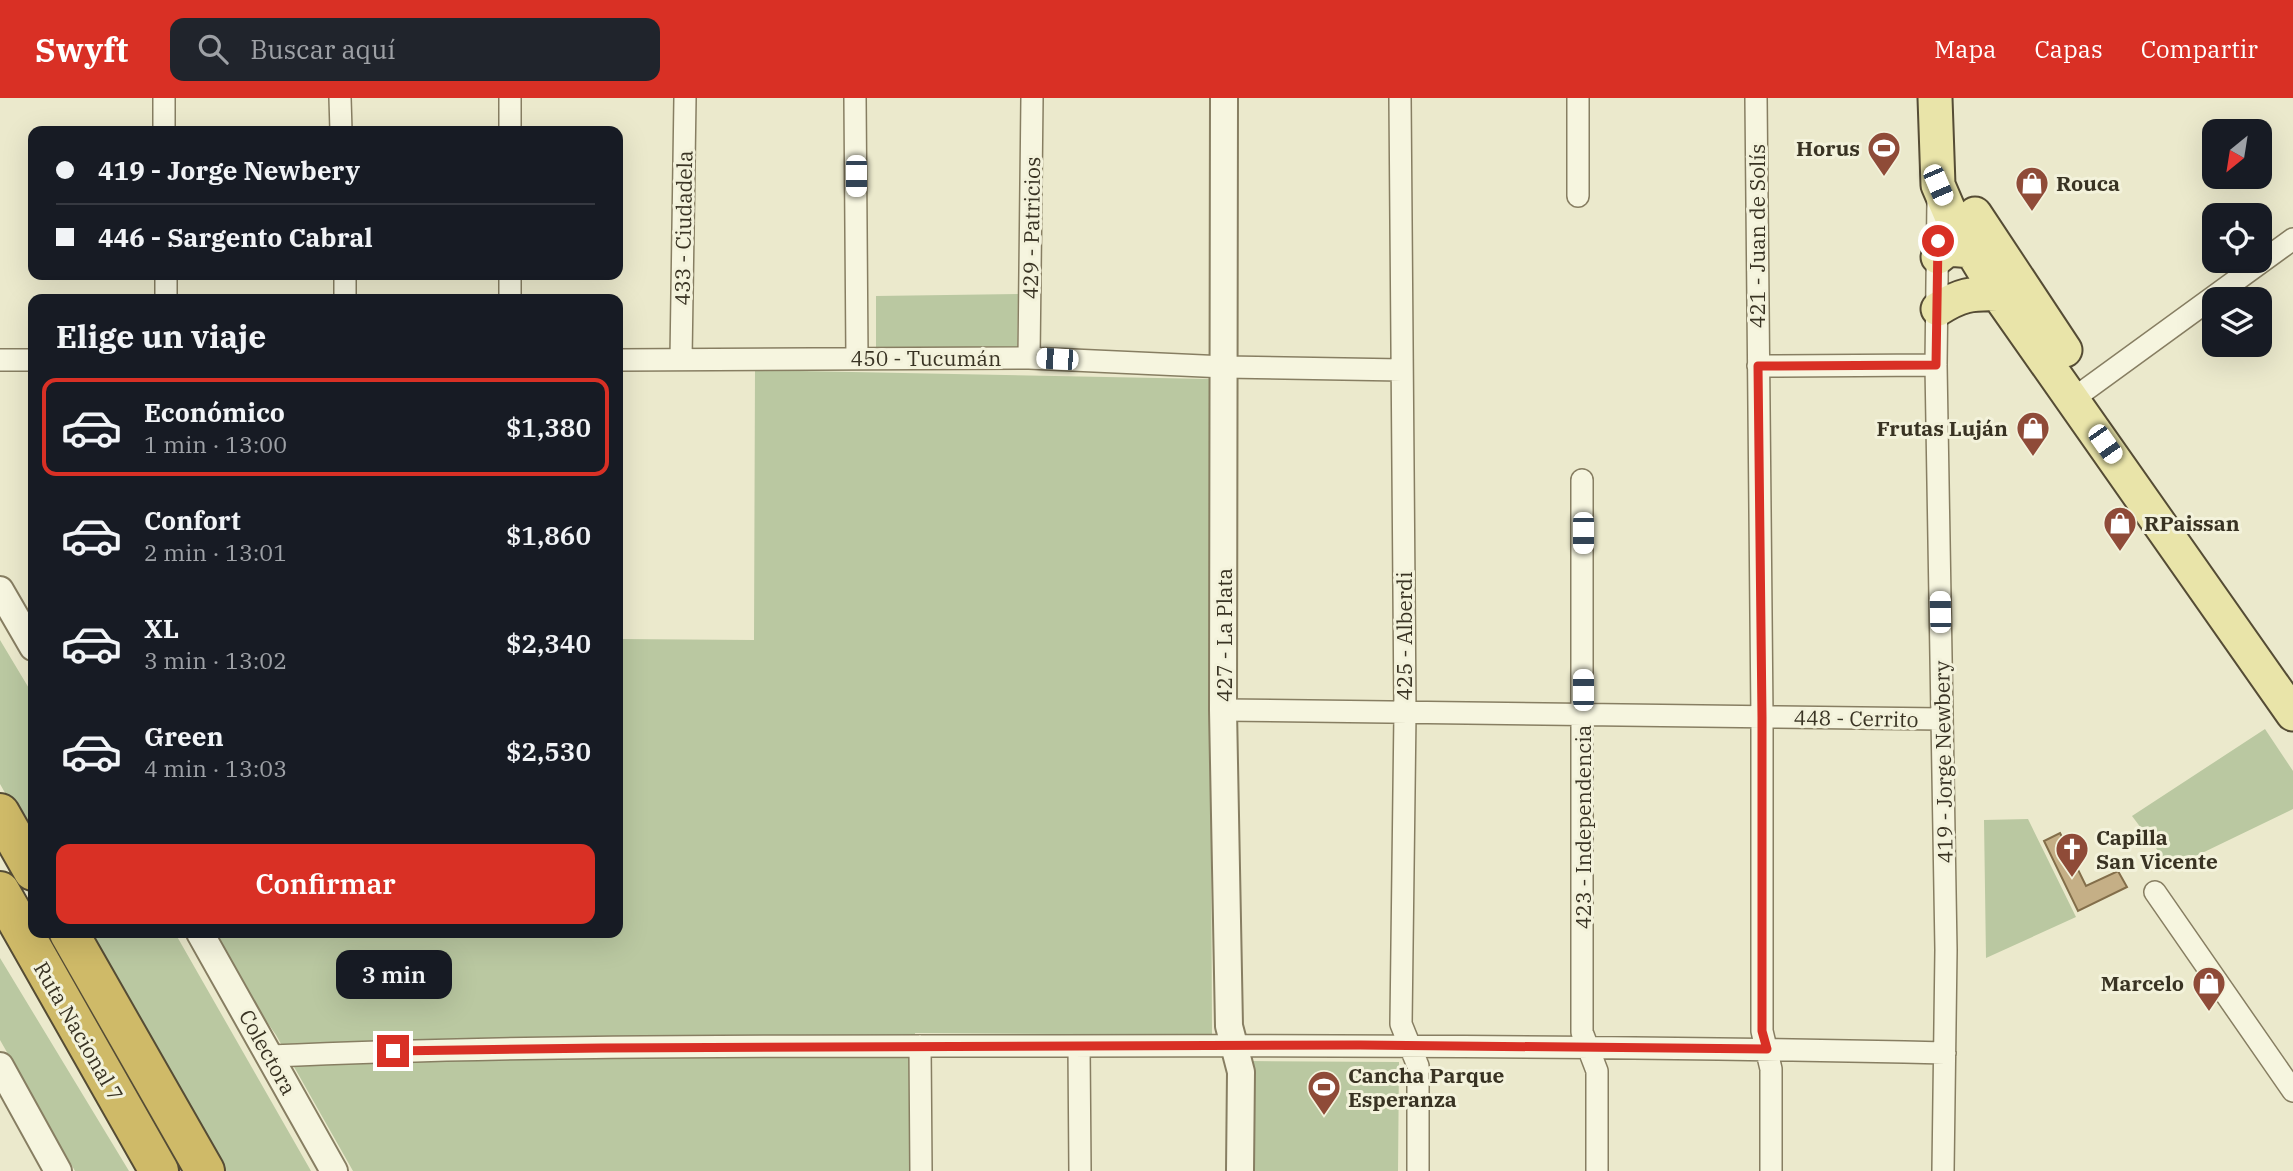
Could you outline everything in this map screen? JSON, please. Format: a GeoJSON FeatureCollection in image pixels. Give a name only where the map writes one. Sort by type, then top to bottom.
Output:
{"type":"FeatureCollection","features":[{"type":"Feature","properties":{"kind":"highway"},"geometry":{"type":"LineString","coordinates":[[0,813],[28,862]]}},
{"type":"Feature","properties":{"kind":"highway","name":"Ruta Nacional 7"},"geometry":{"type":"LineString","coordinates":[[0,891],[159,1171]]}},
{"type":"Feature","properties":{"kind":"highway","name":"Ruta Nacional 7"},"geometry":{"type":"LineString","coordinates":[[72,938],[205,1171]]}},
{"type":"Feature","properties":{"kind":"main road"},"geometry":{"type":"LineString","coordinates":[[1935,98],[1953,220],[1997,294],[2081,393]]}},
{"type":"Feature","properties":{"kind":"main road"},"geometry":{"type":"LineString","coordinates":[[1949,98],[1948,183],[1975,215],[2081,393],[2289,692]]}},
{"type":"Feature","properties":{"kind":"main road"},"geometry":{"type":"LineString","coordinates":[[1938,257],[1948,249],[1972,251]]}},
{"type":"Feature","properties":{"kind":"main road"},"geometry":{"type":"LineString","coordinates":[[1938,309],[1958,297],[1976,293],[1997,294]]}},
{"type":"Feature","properties":{"kind":"street"},"geometry":{"type":"LineString","coordinates":[[164,98],[164,126]]}},
{"type":"Feature","properties":{"kind":"street"},"geometry":{"type":"LineString","coordinates":[[340,98],[341,126]]}},
{"type":"Feature","properties":{"kind":"street"},"geometry":{"type":"LineString","coordinates":[[510,98],[510,126]]}},
{"type":"Feature","properties":{"kind":"street","name":"433 - Ciudadela"},"geometry":{"type":"LineString","coordinates":[[681,359],[685,98]]}},
{"type":"Feature","properties":{"kind":"street"},"geometry":{"type":"LineString","coordinates":[[855,98],[857,358]]}},
{"type":"Feature","properties":{"kind":"street","name":"429 - Patricios"},"geometry":{"type":"LineString","coordinates":[[1029,358],[1032,98]]}},
{"type":"Feature","properties":{"kind":"street","name":"427 - La Plata"},"geometry":{"type":"LineString","coordinates":[[1224,98],[1223,710],[1228,1026],[1241,1072],[1240,1171]]}},
{"type":"Feature","properties":{"kind":"street","name":"425 - Alberdi"},"geometry":{"type":"LineString","coordinates":[[1400,98],[1405,713],[1401,1024],[1418,1066],[1418,1171]]}},
{"type":"Feature","properties":{"kind":"street"},"geometry":{"type":"LineString","coordinates":[[1578,98],[1578,196]]}},
{"type":"Feature","properties":{"kind":"street","name":"421 - Juan de Solís"},"geometry":{"type":"LineString","coordinates":[[1756,98],[1762,1031],[1771,1069],[1771,1171]]}},
{"type":"Feature","properties":{"kind":"street","name":"419 - Jorge Newbery"},"geometry":{"type":"LineString","coordinates":[[1943,1171],[1946,950],[1936,365],[1938,257],[1948,183]]}},
{"type":"Feature","properties":{"kind":"street"},"geometry":{"type":"LineString","coordinates":[[2081,393],[2293,239]]}},
{"type":"Feature","properties":{"kind":"street","name":"450 - Tucumán"},"geometry":{"type":"LineString","coordinates":[[623,360],[1029,358],[1225,367],[1402,370]]}},
{"type":"Feature","properties":{"kind":"street"},"geometry":{"type":"LineString","coordinates":[[0,360],[28,360]]}},
{"type":"Feature","properties":{"kind":"street"},"geometry":{"type":"LineString","coordinates":[[1758,366],[1936,365]]}},
{"type":"Feature","properties":{"kind":"street","name":"423 - Independencia"},"geometry":{"type":"LineString","coordinates":[[1582,480],[1582,1032],[1597,1071],[1597,1171]]}},
{"type":"Feature","properties":{"kind":"street"},"geometry":{"type":"LineString","coordinates":[[0,590],[28,638]]}},
{"type":"Feature","properties":{"kind":"street","name":"448 - Cerrito"},"geometry":{"type":"LineString","coordinates":[[1223,710],[1942,719]]}},
{"type":"Feature","properties":{"kind":"street"},"geometry":{"type":"LineString","coordinates":[[2155,892],[2293,1091]]}},
{"type":"Feature","properties":{"kind":"street","name":"Colectora"},"geometry":{"type":"LineString","coordinates":[[203,938],[334,1171]]}},
{"type":"Feature","properties":{"kind":"street"},"geometry":{"type":"LineString","coordinates":[[270,1056],[442,1049],[1233,1045],[1945,1053]]}},
{"type":"Feature","properties":{"kind":"street"},"geometry":{"type":"LineString","coordinates":[[920,1046],[921,1171]]}},
{"type":"Feature","properties":{"kind":"street"},"geometry":{"type":"LineString","coordinates":[[1079,1046],[1080,1171]]}},
{"type":"Feature","properties":{"kind":"street"},"geometry":{"type":"LineString","coordinates":[[0,1066],[58,1171]]}},
{"type":"Feature","properties":{"kind":"green space"},"geometry":{"type":"Polygon","coordinates":[[[1018,294],[1017,348],[876,347],[876,296],[1018,294]]]}},
{"type":"Feature","properties":{"kind":"green space"},"geometry":{"type":"Polygon","coordinates":[[[755,370],[1209,379],[1212,1035],[915,1033],[915,1171],[353,1171],[276,1035],[208,938],[623,938],[623,639],[754,640],[755,370]]]}},
{"type":"Feature","properties":{"kind":"green space"},"geometry":{"type":"Polygon","coordinates":[[[0,640],[28,687],[28,833],[0,784],[0,640]]]}},
{"type":"Feature","properties":{"kind":"green space"},"geometry":{"type":"Polygon","coordinates":[[[2265,729],[2293,771],[2293,809],[2171,868],[2132,816],[2265,729]]]}},
{"type":"Feature","properties":{"kind":"green space"},"geometry":{"type":"Polygon","coordinates":[[[2028,819],[2076,917],[1986,958],[1984,820],[2028,819]]]}},
{"type":"Feature","properties":{"kind":"green space"},"geometry":{"type":"Polygon","coordinates":[[[88,938],[178,938],[311,1171],[221,1171],[88,938]]]}},
{"type":"Feature","properties":{"kind":"green space"},"geometry":{"type":"Polygon","coordinates":[[[0,958],[129,1171],[75,1171],[0,1040],[0,958]]]}},
{"type":"Feature","properties":{"kind":"green space","name":"Cancha Parque Esperanza"},"geometry":{"type":"Polygon","coordinates":[[[1249,1061],[1399,1062],[1398,1171],[1250,1171],[1249,1061]]]}},
{"type":"Feature","properties":{"kind":"building","name":"Capilla San Vicente"},"geometry":{"type":"Polygon","coordinates":[[[2060,833],[2086,886],[2118,871],[2127,887],[2078,911],[2044,841],[2060,833]]]}},
{"type":"Feature","properties":{"kind":"place","name":"Horus"},"geometry":{"type":"Point","coordinates":[1884,178]}},
{"type":"Feature","properties":{"kind":"place","name":"Rouca"},"geometry":{"type":"Point","coordinates":[2032,213]}},
{"type":"Feature","properties":{"kind":"place","name":"Frutas Luján"},"geometry":{"type":"Point","coordinates":[2033,458]}},
{"type":"Feature","properties":{"kind":"place","name":"RPaissan"},"geometry":{"type":"Point","coordinates":[2120,553]}},
{"type":"Feature","properties":{"kind":"place","name":"Capilla San Vicente"},"geometry":{"type":"Point","coordinates":[2072,879]}},
{"type":"Feature","properties":{"kind":"place","name":"Marcelo"},"geometry":{"type":"Point","coordinates":[2209,1013]}},
{"type":"Feature","properties":{"kind":"place","name":"Cancha Parque Esperanza"},"geometry":{"type":"Point","coordinates":[1324,1117]}},
{"type":"Feature","properties":{"kind":"route"},"geometry":{"type":"LineString","coordinates":[[393,1051],[1360,1045],[1767,1049],[1762,1031],[1758,366],[1936,365],[1938,241]]}}]}
